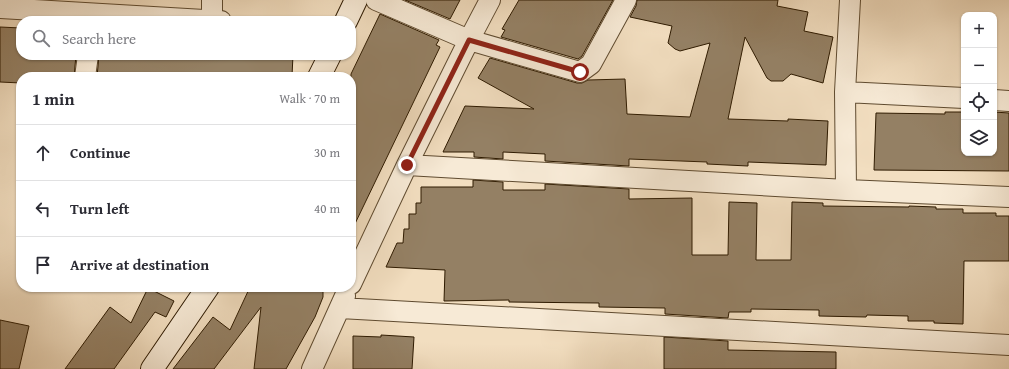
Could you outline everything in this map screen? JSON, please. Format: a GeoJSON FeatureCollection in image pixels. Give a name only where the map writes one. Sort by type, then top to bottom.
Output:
{"type":"FeatureCollection","features":[{"type":"Feature","properties":{"kind":"street"},"geometry":{"type":"LineString","coordinates":[[212,0],[212,16]]}},
{"type":"Feature","properties":{"kind":"street"},"geometry":{"type":"LineString","coordinates":[[348,16],[356,0]]}},
{"type":"Feature","properties":{"kind":"street"},"geometry":{"type":"LineString","coordinates":[[376,0],[469,40],[580,72],[591,64],[626,0]]}},
{"type":"Feature","properties":{"kind":"street"},"geometry":{"type":"LineString","coordinates":[[356,273],[407,165],[490,0]]}},
{"type":"Feature","properties":{"kind":"street"},"geometry":{"type":"LineString","coordinates":[[846,190],[845,92],[850,0]]}},
{"type":"Feature","properties":{"kind":"street"},"geometry":{"type":"LineString","coordinates":[[10,6],[85,16]]}},
{"type":"Feature","properties":{"kind":"street"},"geometry":{"type":"LineString","coordinates":[[86,72],[87,60]]}},
{"type":"Feature","properties":{"kind":"street"},"geometry":{"type":"LineString","coordinates":[[322,72],[328,60]]}},
{"type":"Feature","properties":{"kind":"street"},"geometry":{"type":"LineString","coordinates":[[845,92],[961,98]]}},
{"type":"Feature","properties":{"kind":"street"},"geometry":{"type":"LineString","coordinates":[[997,100],[1009,101]]}},
{"type":"Feature","properties":{"kind":"street"},"geometry":{"type":"LineString","coordinates":[[407,165],[846,190],[1009,197]]}},
{"type":"Feature","properties":{"kind":"street"},"geometry":{"type":"LineString","coordinates":[[152,369],[205,292]]}},
{"type":"Feature","properties":{"kind":"street"},"geometry":{"type":"LineString","coordinates":[[312,369],[348,292]]}},
{"type":"Feature","properties":{"kind":"street"},"geometry":{"type":"LineString","coordinates":[[340,308],[1009,345]]}},
{"type":"Feature","properties":{"kind":"building"},"geometry":{"type":"Polygon","coordinates":[[[405,0],[460,0],[450,19],[405,0]]]}},
{"type":"Feature","properties":{"kind":"building"},"geometry":{"type":"Polygon","coordinates":[[[519,0],[613,0],[582,56],[578,59],[501,37],[505,30],[502,29],[519,0]]]}},
{"type":"Feature","properties":{"kind":"building"},"geometry":{"type":"Polygon","coordinates":[[[637,0],[778,0],[777,6],[808,12],[804,31],[833,37],[823,83],[791,74],[783,81],[771,81],[767,78],[745,37],[728,119],[828,121],[826,165],[748,162],[748,166],[707,164],[707,162],[629,159],[629,166],[545,161],[545,154],[503,152],[503,159],[474,157],[474,152],[443,152],[465,106],[534,109],[478,78],[490,58],[577,83],[582,83],[588,80],[625,79],[627,114],[690,117],[710,43],[680,51],[675,49],[668,43],[672,26],[630,17],[636,6],[637,0]]]}},
{"type":"Feature","properties":{"kind":"building"},"geometry":{"type":"Polygon","coordinates":[[[380,14],[439,40],[436,45],[440,47],[356,222],[356,72],[352,72],[380,14]]]}},
{"type":"Feature","properties":{"kind":"building"},"geometry":{"type":"Polygon","coordinates":[[[0,27],[16,28],[16,60],[76,60],[74,72],[16,72],[16,83],[0,82],[0,27]]]}},
{"type":"Feature","properties":{"kind":"building"},"geometry":{"type":"Polygon","coordinates":[[[99,60],[293,60],[292,72],[97,72],[99,60]]]}},
{"type":"Feature","properties":{"kind":"building"},"geometry":{"type":"Polygon","coordinates":[[[945,112],[961,112],[961,156],[997,156],[997,112],[1009,113],[1009,171],[874,170],[876,113],[945,114],[945,112]]]}},
{"type":"Feature","properties":{"kind":"building"},"geometry":{"type":"Polygon","coordinates":[[[473,180],[503,182],[503,190],[545,190],[545,184],[629,189],[629,199],[692,198],[692,255],[728,255],[729,202],[757,203],[756,260],[791,260],[792,202],[823,203],[823,206],[936,207],[936,209],[963,209],[963,213],[996,213],[996,216],[1009,216],[1009,261],[964,261],[963,324],[934,323],[934,321],[908,321],[908,316],[819,316],[819,310],[751,309],[751,312],[729,312],[728,318],[665,314],[665,308],[599,307],[599,303],[509,302],[509,300],[444,301],[445,270],[386,267],[397,243],[403,243],[404,229],[409,229],[409,214],[416,214],[416,203],[421,203],[421,187],[473,187],[473,180]]]}},
{"type":"Feature","properties":{"kind":"building"},"geometry":{"type":"Polygon","coordinates":[[[146,292],[156,292],[174,301],[166,317],[155,312],[114,369],[65,369],[110,307],[131,323],[146,292]]]}},
{"type":"Feature","properties":{"kind":"building"},"geometry":{"type":"Polygon","coordinates":[[[248,292],[323,292],[323,297],[315,317],[286,369],[254,369],[261,307],[214,369],[173,369],[213,317],[230,330],[248,292]]]}},
{"type":"Feature","properties":{"kind":"building"},"geometry":{"type":"Polygon","coordinates":[[[0,320],[29,326],[19,369],[0,369],[0,320]]]}},
{"type":"Feature","properties":{"kind":"building"},"geometry":{"type":"Polygon","coordinates":[[[381,335],[414,337],[412,369],[353,369],[353,336],[381,337],[381,335]]]}},
{"type":"Feature","properties":{"kind":"building"},"geometry":{"type":"Polygon","coordinates":[[[664,337],[728,341],[728,350],[836,352],[836,369],[664,369],[664,337]]]}},
{"type":"Feature","properties":{"kind":"route"},"geometry":{"type":"LineString","coordinates":[[407,165],[469,40],[580,72]]}}]}
